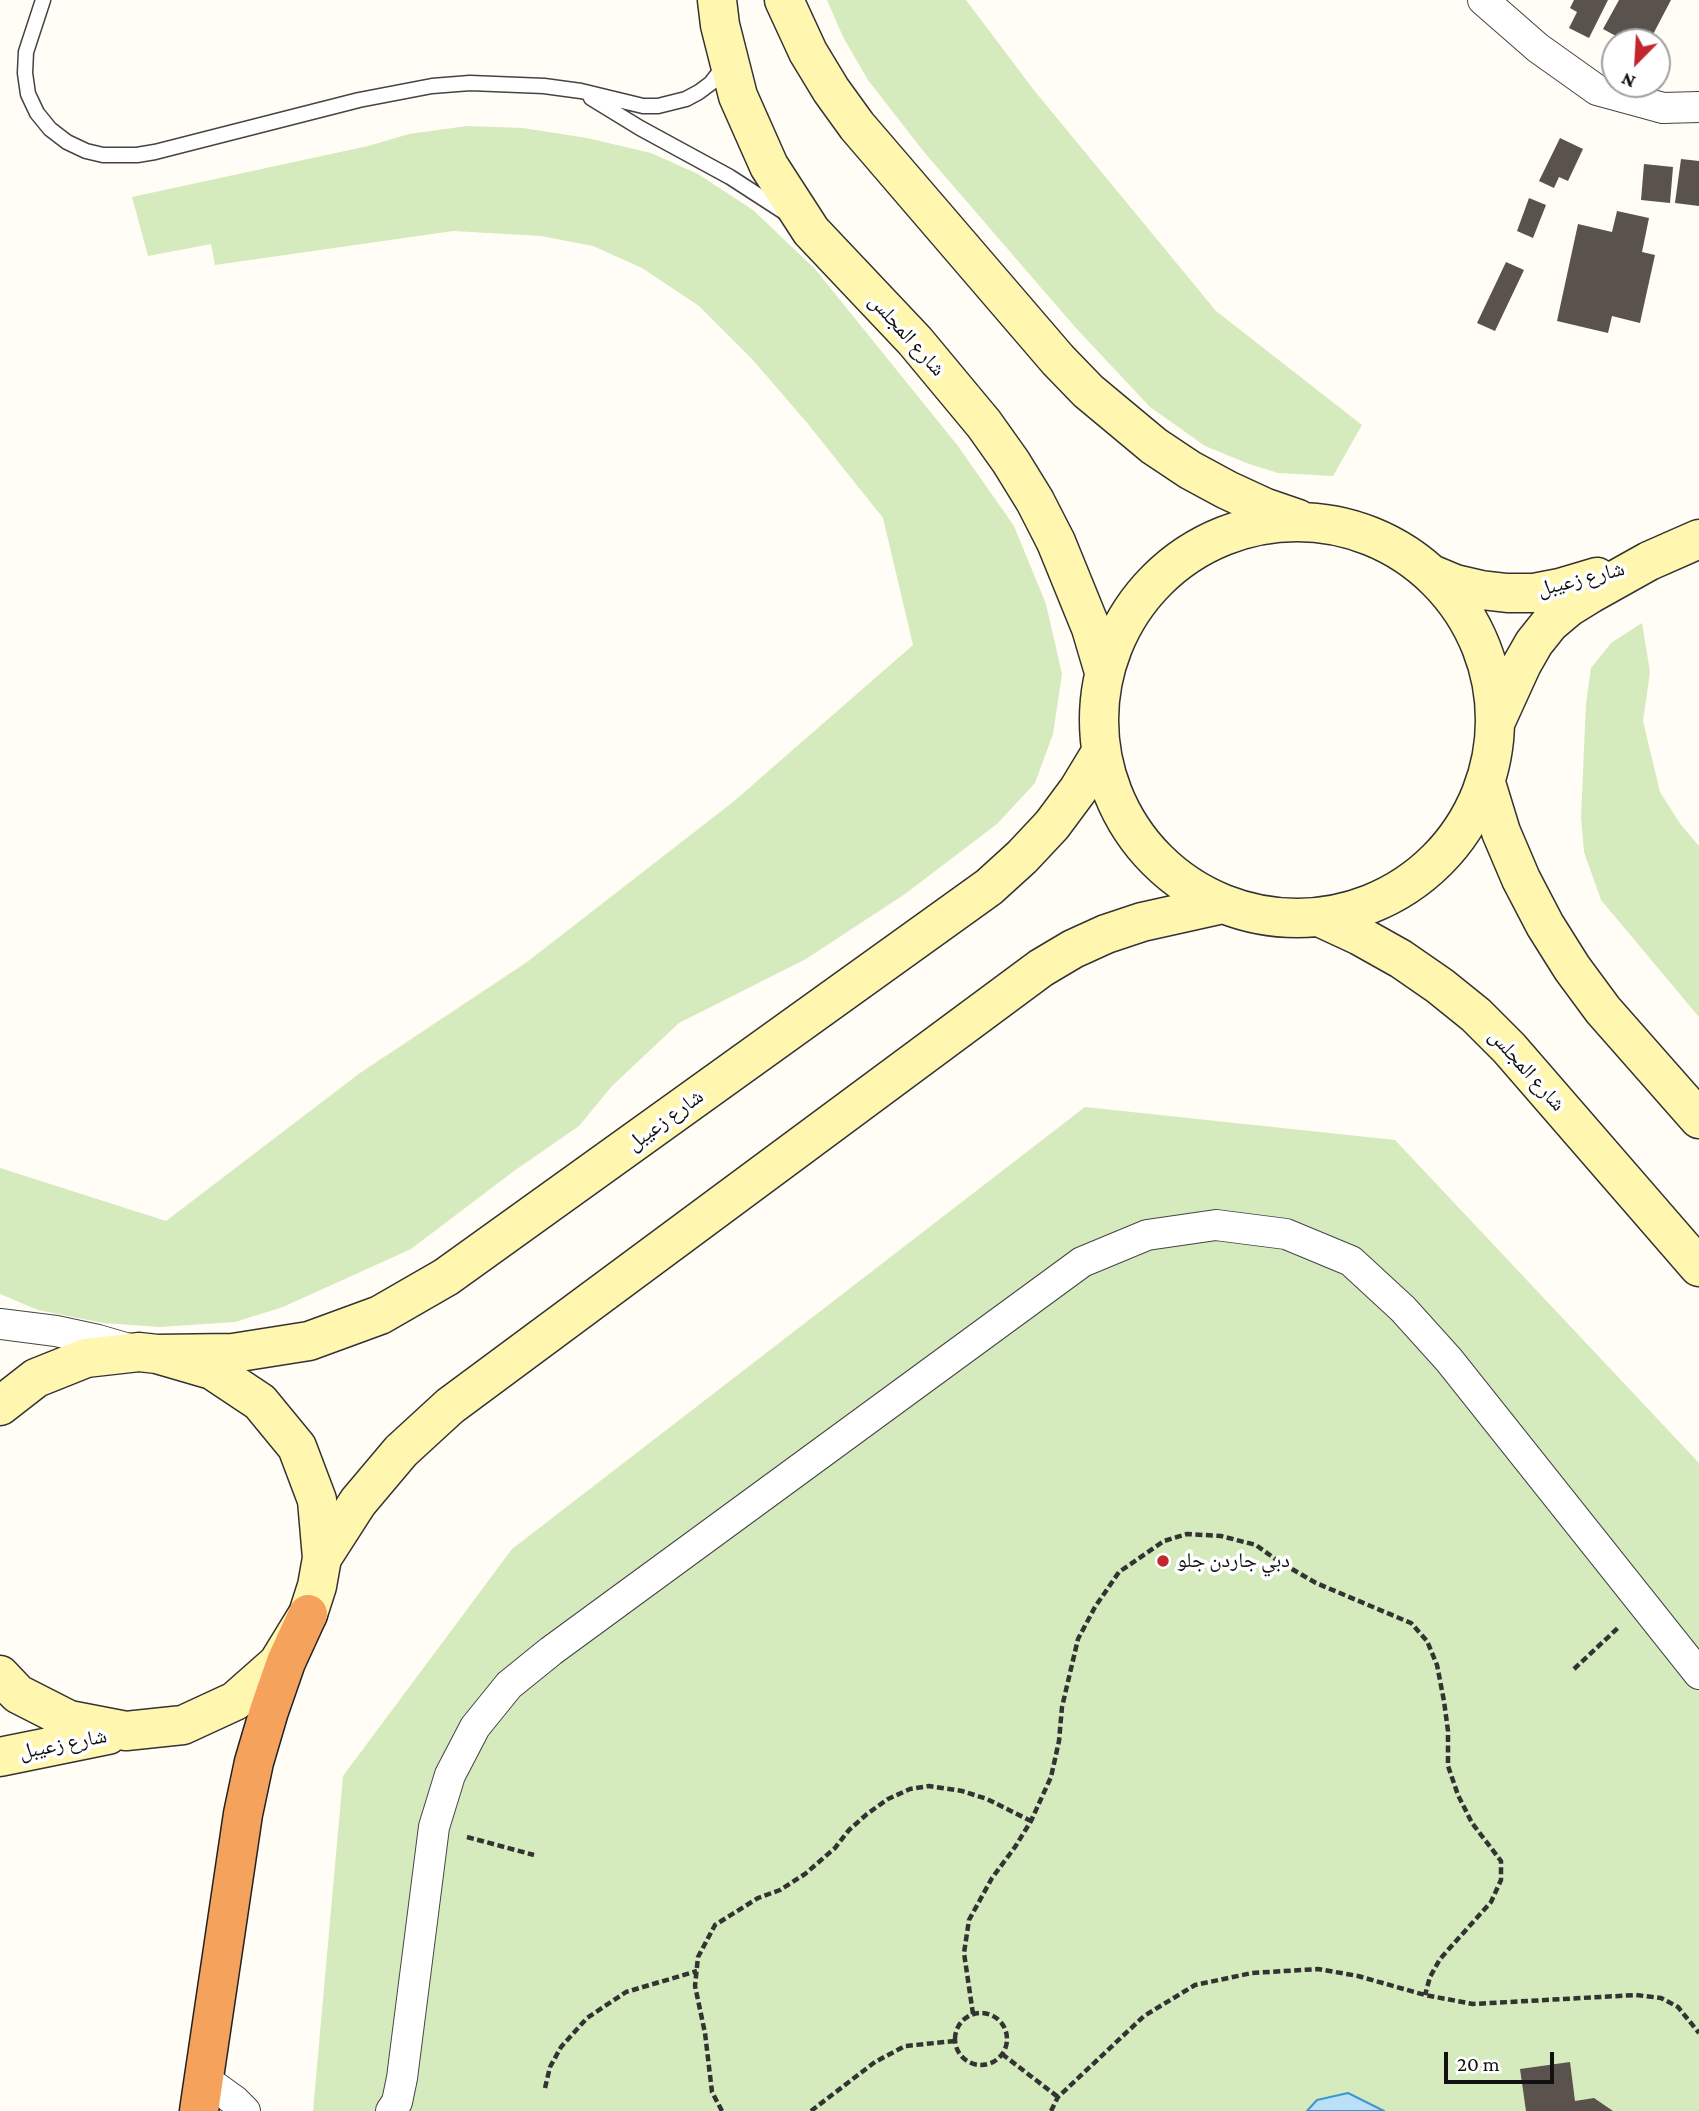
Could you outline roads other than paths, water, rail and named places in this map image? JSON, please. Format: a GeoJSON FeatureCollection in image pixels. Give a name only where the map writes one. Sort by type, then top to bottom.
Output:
{"type":"FeatureCollection","features":[{"type":"Feature","properties":{"kind":"highway"},"geometry":{"type":"LineString","coordinates":[[201,2095],[243,1814],[254,1762],[286,1662],[308,1614]]}},
{"type":"Feature","properties":{"kind":"main road","name":"شارع المجلس"},"geometry":{"type":"LineString","coordinates":[[717,0],[738,96],[769,166],[811,231],[915,341],[984,424],[1011,462],[1035,501],[1070,574],[1091,628],[1104,672]]}},
{"type":"Feature","properties":{"kind":"main road"},"geometry":{"type":"LineString","coordinates":[[784,0],[808,52],[831,90],[858,126],[1058,360],[1088,391],[1154,446],[1227,490],[1266,508],[1307,522],[1340,527],[1373,538],[1403,553],[1430,574],[1453,598],[1476,636],[1485,656],[1493,688],[1496,721],[1486,783],[1471,817],[1450,848],[1422,875],[1391,896],[1356,910],[1319,917],[1286,918],[1255,914],[1223,904],[1187,885],[1156,860],[1131,828],[1112,792],[1101,752],[1099,698],[1104,672],[1117,635],[1137,602],[1163,573],[1194,550],[1230,534],[1267,524],[1307,522]]}},
{"type":"Feature","properties":{"kind":"main road","name":"شارع زعيبل"},"geometry":{"type":"LineString","coordinates":[[1430,574],[1481,590],[1534,593],[1560,588],[1683,550]]}},
{"type":"Feature","properties":{"kind":"main road","name":"شارع زعيبل"},"geometry":{"type":"LineString","coordinates":[[1496,721],[1522,664],[1550,623],[1569,607],[1683,550]]}},
{"type":"Feature","properties":{"kind":"main road","name":"شارع زعيبل"},"geometry":{"type":"LineString","coordinates":[[0,1406],[36,1378],[86,1357],[148,1353],[233,1353],[309,1341],[380,1315],[446,1277],[989,887],[1052,825],[1101,752]]}},
{"type":"Feature","properties":{"kind":"main road"},"geometry":{"type":"LineString","coordinates":[[1486,783],[1521,879],[1572,968],[1603,1010],[1699,1119]]}},
{"type":"Feature","properties":{"kind":"main road"},"geometry":{"type":"LineString","coordinates":[[322,1558],[358,1502],[401,1451],[450,1406],[1041,968],[1106,934],[1142,922],[1223,904]]}},
{"type":"Feature","properties":{"kind":"main road","name":"شارع المجلس"},"geometry":{"type":"LineString","coordinates":[[1319,917],[1360,936],[1401,960],[1476,1015],[1509,1048],[1699,1267]]}},
{"type":"Feature","properties":{"kind":"main road"},"geometry":{"type":"LineString","coordinates":[[0,1675],[19,1694],[69,1720],[125,1731],[183,1725],[235,1701],[278,1663],[308,1614],[317,1587],[322,1558],[317,1500],[296,1447],[260,1402],[212,1370],[148,1353]]}},
{"type":"Feature","properties":{"kind":"main road","name":"شارع زعيبل"},"geometry":{"type":"LineString","coordinates":[[0,1757],[125,1731]]}},
{"type":"Feature","properties":{"kind":"street"},"geometry":{"type":"LineString","coordinates":[[1483,0],[1538,48],[1597,90],[1663,108],[1699,107]]}},
{"type":"Feature","properties":{"kind":"street"},"geometry":{"type":"LineString","coordinates":[[391,2111],[397,2102],[402,2078],[434,1827],[450,1775],[475,1727],[509,1685],[551,1651],[1082,1262],[1147,1234],[1216,1225],[1286,1234],[1351,1261],[1403,1309],[1449,1360],[1699,1674]]}},
{"type":"Feature","properties":{"kind":"street"},"geometry":{"type":"LineString","coordinates":[[4,1323],[98,1339],[148,1353]]}},
{"type":"Feature","properties":{"kind":"street"},"geometry":{"type":"LineString","coordinates":[[201,2095],[235,2101],[244,2111]]}},
{"type":"Feature","properties":{"kind":"lane"},"geometry":{"type":"LineString","coordinates":[[43,0],[26,52],[28,94],[37,113],[50,129],[67,142],[103,155],[155,152],[359,100],[432,86],[507,84],[581,91],[643,106],[672,104],[686,99],[711,83],[728,59]]}},
{"type":"Feature","properties":{"kind":"lane"},"geometry":{"type":"LineString","coordinates":[[581,91],[640,128],[730,177],[811,231]]}},
{"type":"Feature","properties":{"kind":"water"},"geometry":{"type":"Polygon","coordinates":[[[1348,2093],[1384,2111],[1307,2111],[1317,2100],[1348,2093]]]}},
{"type":"Feature","properties":{"kind":"place","name":"دبي جاردن جلو"},"geometry":{"type":"Point","coordinates":[1163,1561]}}]}
